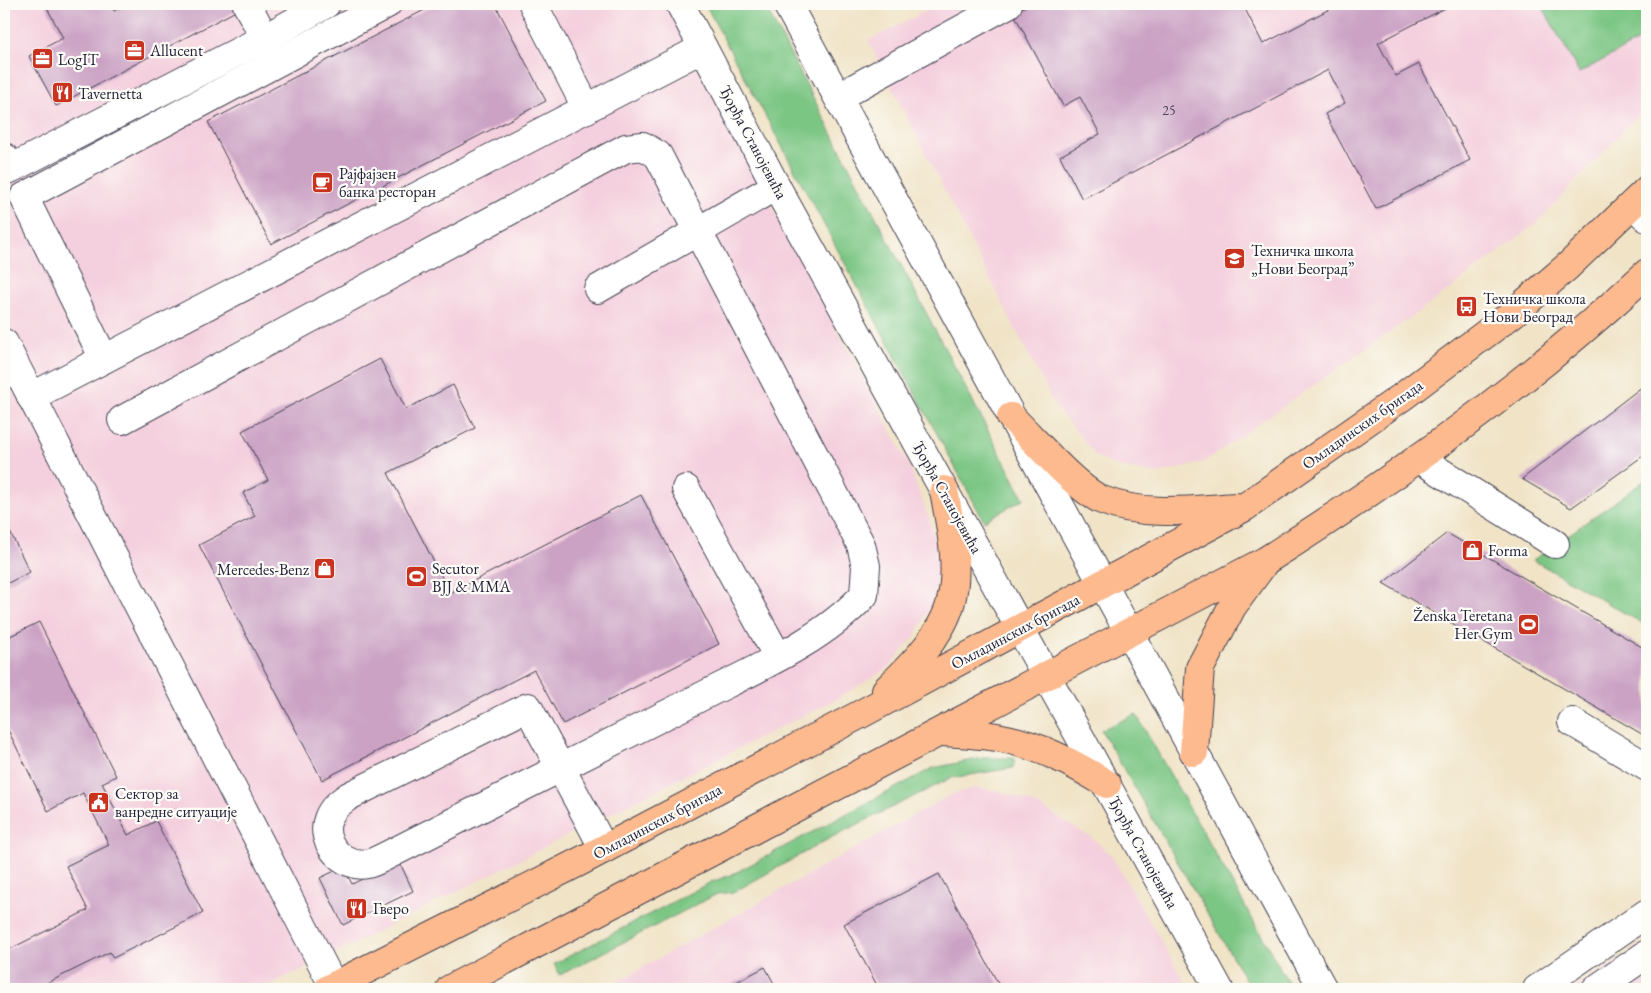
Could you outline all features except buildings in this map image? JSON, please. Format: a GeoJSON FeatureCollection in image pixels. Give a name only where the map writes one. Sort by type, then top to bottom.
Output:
{"type":"FeatureCollection","features":[{"type":"Feature","properties":{"kind":"main road","name":"Омладинских бригада"},"geometry":{"type":"LineString","coordinates":[[332,988],[604,849],[859,715],[1244,507],[1402,397],[1512,314],[1642,204]]}},
{"type":"Feature","properties":{"kind":"main road"},"geometry":{"type":"LineString","coordinates":[[450,989],[684,865],[943,732],[1265,561],[1348,509],[1547,362],[1608,310],[1647,273]]}},
{"type":"Feature","properties":{"kind":"main road"},"geometry":{"type":"LineString","coordinates":[[1011,417],[1079,485],[1101,500],[1132,508],[1160,511],[1244,507]]}},
{"type":"Feature","properties":{"kind":"main road"},"geometry":{"type":"LineString","coordinates":[[859,715],[912,665],[934,636],[951,603],[953,587],[951,532],[944,490]]}},
{"type":"Feature","properties":{"kind":"main road"},"geometry":{"type":"LineString","coordinates":[[1194,752],[1200,668],[1232,607],[1265,561]]}},
{"type":"Feature","properties":{"kind":"main road"},"geometry":{"type":"LineString","coordinates":[[943,732],[997,737],[1043,750],[1076,765],[1107,784]]}},
{"type":"Feature","properties":{"kind":"street"},"geometry":{"type":"LineString","coordinates":[[7,163],[265,38],[326,4]]}},
{"type":"Feature","properties":{"kind":"street"},"geometry":{"type":"LineString","coordinates":[[104,359],[24,197],[387,4]]}},
{"type":"Feature","properties":{"kind":"street"},"geometry":{"type":"LineString","coordinates":[[533,4],[587,108]]}},
{"type":"Feature","properties":{"kind":"street","name":"Ђорђа Станојевића"},"geometry":{"type":"LineString","coordinates":[[680,4],[776,186],[1219,989]]}},
{"type":"Feature","properties":{"kind":"street"},"geometry":{"type":"LineString","coordinates":[[787,4],[1323,989]]}},
{"type":"Feature","properties":{"kind":"street"},"geometry":{"type":"LineString","coordinates":[[838,97],[1008,4]]}},
{"type":"Feature","properties":{"kind":"street"},"geometry":{"type":"LineString","coordinates":[[247,5],[265,38]]}},
{"type":"Feature","properties":{"kind":"street"},"geometry":{"type":"LineString","coordinates":[[31,396],[703,48]]}},
{"type":"Feature","properties":{"kind":"street"},"geometry":{"type":"LineString","coordinates":[[122,420],[626,148],[643,146],[658,155],[861,546],[866,566],[864,595],[835,622],[778,657],[560,769],[366,864],[349,863],[335,853],[327,838],[327,821],[335,806],[349,796],[528,707],[560,769],[604,849]]}},
{"type":"Feature","properties":{"kind":"street"},"geometry":{"type":"LineString","coordinates":[[598,289],[776,186]]}},
{"type":"Feature","properties":{"kind":"street"},"geometry":{"type":"LineString","coordinates":[[6,354],[31,396],[332,988]]}},
{"type":"Feature","properties":{"kind":"street"},"geometry":{"type":"LineString","coordinates":[[1418,458],[1555,544]]}},
{"type":"Feature","properties":{"kind":"street"},"geometry":{"type":"LineString","coordinates":[[686,489],[778,657]]}},
{"type":"Feature","properties":{"kind":"street"},"geometry":{"type":"LineString","coordinates":[[1572,722],[1647,767]]}},
{"type":"Feature","properties":{"kind":"street"},"geometry":{"type":"LineString","coordinates":[[1537,989],[1647,913]]}},
{"type":"Feature","properties":{"kind":"street"},"geometry":{"type":"LineString","coordinates":[[1596,989],[1647,954]]}},
{"type":"Feature","properties":{"kind":"shaded area"},"geometry":{"type":"Polygon","coordinates":[[[4,4],[665,4],[909,465],[928,516],[939,555],[935,595],[917,633],[888,668],[838,698],[316,963],[260,989],[4,989],[4,4]]]}},
{"type":"Feature","properties":{"kind":"shaded area","name":"Техничка школа „Нови Београд”"},"geometry":{"type":"Polygon","coordinates":[[[939,4],[1647,4],[1647,105],[1538,222],[1441,296],[1204,462],[1157,474],[1115,466],[1097,457],[1055,406],[868,41],[939,4]]]}},
{"type":"Feature","properties":{"kind":"shaded area"},"geometry":{"type":"Polygon","coordinates":[[[975,788],[999,791],[1036,804],[1092,838],[1111,855],[1189,989],[599,989],[626,977],[950,795],[975,788]]]}},
{"type":"Feature","properties":{"kind":"shaded area"},"geometry":{"type":"Polygon","coordinates":[[[1647,940],[1647,989],[1571,989],[1615,963],[1647,940]]]}},
{"type":"Feature","properties":{"kind":"green space"},"geometry":{"type":"Polygon","coordinates":[[[705,4],[764,4],[1024,499],[984,521],[705,4]]]}},
{"type":"Feature","properties":{"kind":"green space"},"geometry":{"type":"Polygon","coordinates":[[[1541,4],[1647,4],[1647,36],[1579,73],[1541,4]]]}},
{"type":"Feature","properties":{"kind":"green space"},"geometry":{"type":"Polygon","coordinates":[[[1647,479],[1647,626],[1533,560],[1647,479]]]}},
{"type":"Feature","properties":{"kind":"green space"},"geometry":{"type":"Polygon","coordinates":[[[1136,714],[1292,989],[1251,989],[1101,730],[1136,714]]]}},
{"type":"Feature","properties":{"kind":"green space"},"geometry":{"type":"Polygon","coordinates":[[[983,758],[1015,758],[1013,768],[951,778],[832,837],[734,892],[717,894],[560,975],[554,964],[711,882],[731,875],[933,768],[983,758]]]}},
{"type":"Feature","properties":{"kind":"place","name":"Allucent"},"geometry":{"type":"Point","coordinates":[134,50]}},
{"type":"Feature","properties":{"kind":"place","name":"LogIT"},"geometry":{"type":"Point","coordinates":[42,59]}},
{"type":"Feature","properties":{"kind":"place","name":"Tavernetta"},"geometry":{"type":"Point","coordinates":[62,93]}},
{"type":"Feature","properties":{"kind":"place","name":"Рајфајзен банка ресторан"},"geometry":{"type":"Point","coordinates":[323,182]}},
{"type":"Feature","properties":{"kind":"place","name":"Техничка школа „Нови Београд”"},"geometry":{"type":"Point","coordinates":[1235,259]}},
{"type":"Feature","properties":{"kind":"place","name":"Техничка школа Нови Београд"},"geometry":{"type":"Point","coordinates":[1467,307]}},
{"type":"Feature","properties":{"kind":"place","name":"Forma"},"geometry":{"type":"Point","coordinates":[1472,550]}},
{"type":"Feature","properties":{"kind":"place","name":"Mercedes-Benz"},"geometry":{"type":"Point","coordinates":[325,569]}},
{"type":"Feature","properties":{"kind":"place","name":"Secutor BJJ & MMA"},"geometry":{"type":"Point","coordinates":[416,577]}},
{"type":"Feature","properties":{"kind":"place","name":"Ženska Teretana Her Gym"},"geometry":{"type":"Point","coordinates":[1529,624]}},
{"type":"Feature","properties":{"kind":"place","name":"Сектор за ванредне ситуације"},"geometry":{"type":"Point","coordinates":[99,802]}},
{"type":"Feature","properties":{"kind":"place","name":"Гверо"},"geometry":{"type":"Point","coordinates":[357,908]}}]}
